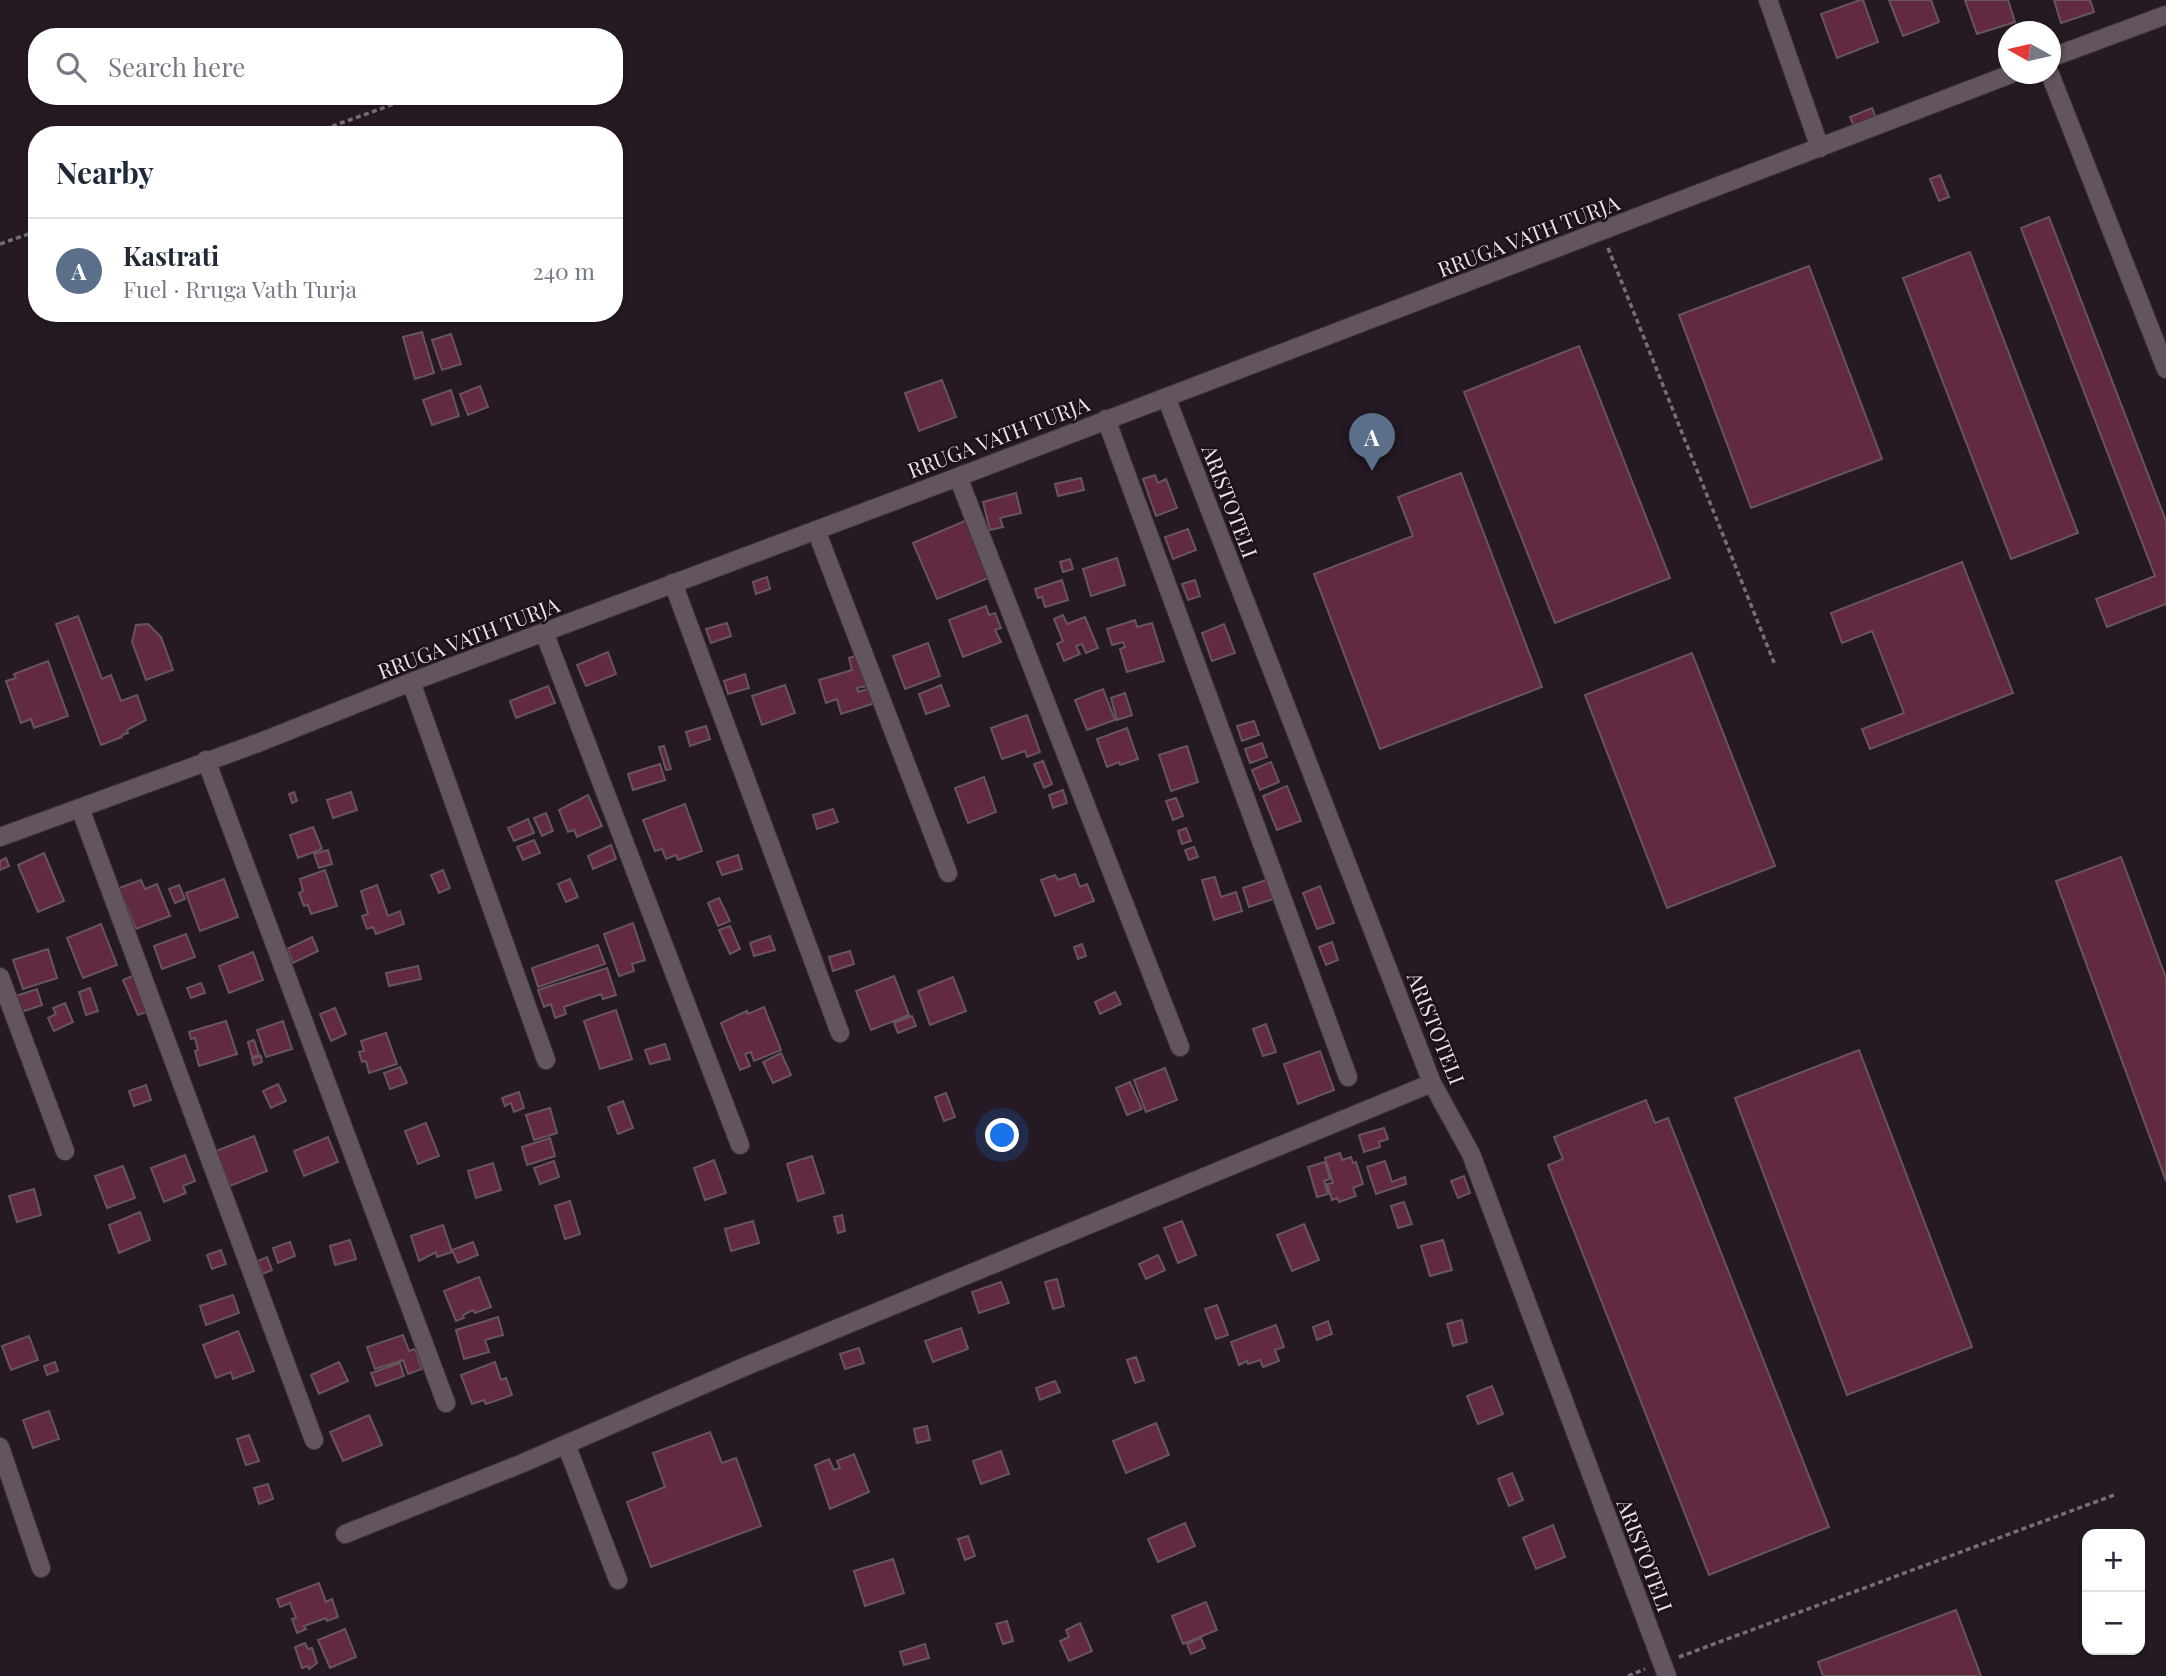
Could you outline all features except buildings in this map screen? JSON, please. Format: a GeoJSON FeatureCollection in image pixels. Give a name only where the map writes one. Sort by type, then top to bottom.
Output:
{"type":"FeatureCollection","features":[{"type":"Feature","properties":{"kind":"street"},"geometry":{"type":"LineString","coordinates":[[1768,0],[1819,148]]}},
{"type":"Feature","properties":{"kind":"street"},"geometry":{"type":"LineString","coordinates":[[2061,54],[2166,15]]}},
{"type":"Feature","properties":{"kind":"street","name":"RRUGA VATH TURJA"},"geometry":{"type":"LineString","coordinates":[[0,837],[258,743],[411,682],[958,477],[1998,79]]}},
{"type":"Feature","properties":{"kind":"street"},"geometry":{"type":"LineString","coordinates":[[2054,84],[2166,369]]}},
{"type":"Feature","properties":{"kind":"street","name":"ARISTOTELI"},"geometry":{"type":"LineString","coordinates":[[1166,397],[1432,1083],[1471,1154],[1664,1669]]}},
{"type":"Feature","properties":{"kind":"street"},"geometry":{"type":"LineString","coordinates":[[1107,419],[1348,1077]]}},
{"type":"Feature","properties":{"kind":"street"},"geometry":{"type":"LineString","coordinates":[[958,477],[1180,1047]]}},
{"type":"Feature","properties":{"kind":"street"},"geometry":{"type":"LineString","coordinates":[[816,530],[948,873]]}},
{"type":"Feature","properties":{"kind":"street"},"geometry":{"type":"LineString","coordinates":[[673,583],[841,1033]]}},
{"type":"Feature","properties":{"kind":"street"},"geometry":{"type":"LineString","coordinates":[[544,632],[740,1145]]}},
{"type":"Feature","properties":{"kind":"street"},"geometry":{"type":"LineString","coordinates":[[411,682],[546,1060]]}},
{"type":"Feature","properties":{"kind":"street"},"geometry":{"type":"LineString","coordinates":[[206,760],[446,1402]]}},
{"type":"Feature","properties":{"kind":"street"},"geometry":{"type":"LineString","coordinates":[[80,808],[314,1440]]}},
{"type":"Feature","properties":{"kind":"street"},"geometry":{"type":"LineString","coordinates":[[0,977],[65,1152]]}},
{"type":"Feature","properties":{"kind":"street"},"geometry":{"type":"LineString","coordinates":[[345,1534],[1432,1083]]}},
{"type":"Feature","properties":{"kind":"street"},"geometry":{"type":"LineString","coordinates":[[566,1444],[618,1580]]}},
{"type":"Feature","properties":{"kind":"street"},"geometry":{"type":"LineString","coordinates":[[0,1447],[41,1568]]}},
{"type":"Feature","properties":{"kind":"path"},"geometry":{"type":"LineString","coordinates":[[333,126],[391,105]]}},
{"type":"Feature","properties":{"kind":"path"},"geometry":{"type":"LineString","coordinates":[[1601,231],[1775,665]]}},
{"type":"Feature","properties":{"kind":"path"},"geometry":{"type":"LineString","coordinates":[[0,244],[28,234]]}},
{"type":"Feature","properties":{"kind":"path"},"geometry":{"type":"LineString","coordinates":[[1664,1669],[2114,1496]]}},
{"type":"Feature","properties":{"kind":"place","name":"Kastrati"},"geometry":{"type":"Point","coordinates":[1372,471]}}]}
